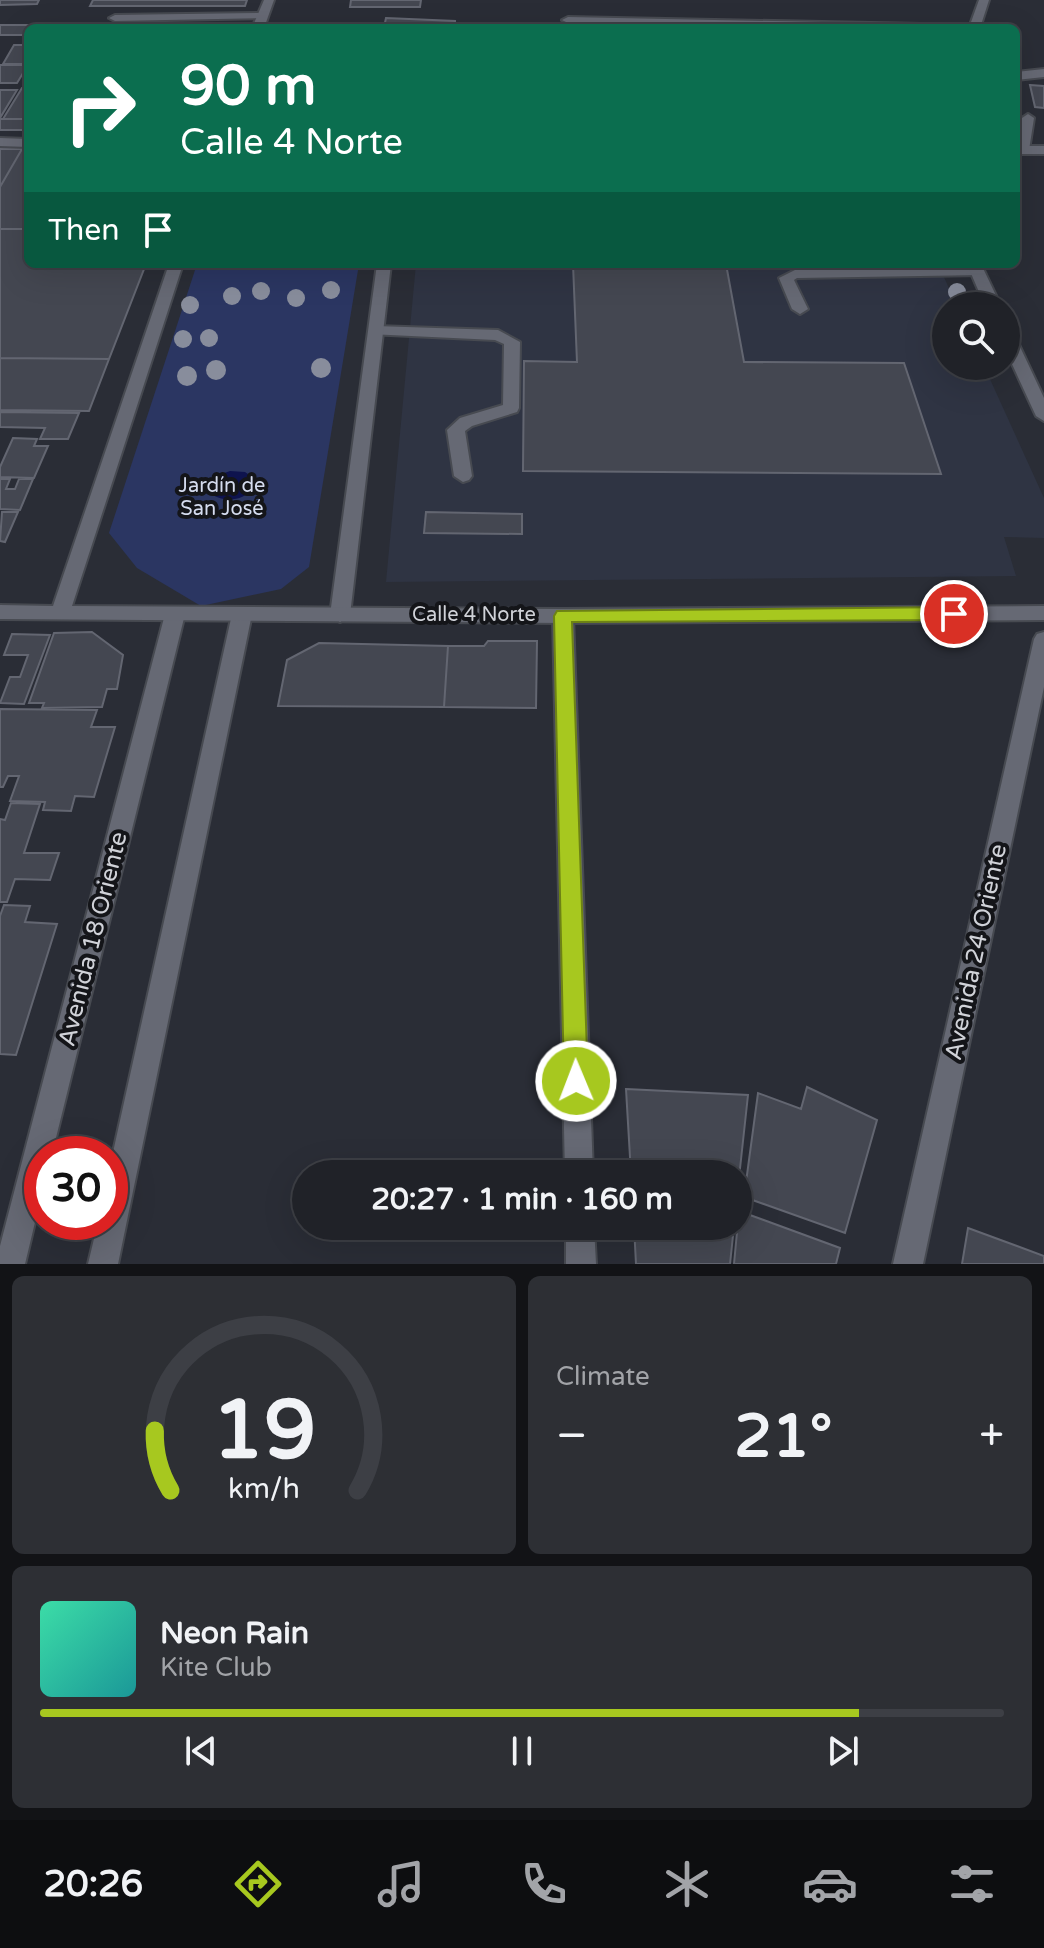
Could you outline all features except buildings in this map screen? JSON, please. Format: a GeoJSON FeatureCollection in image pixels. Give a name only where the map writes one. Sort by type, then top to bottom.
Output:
{"type":"FeatureCollection","features":[{"type":"Feature","properties":{"kind":"street"},"geometry":{"type":"LineString","coordinates":[[260,24],[269,0]]}},
{"type":"Feature","properties":{"kind":"street"},"geometry":{"type":"LineString","coordinates":[[975,24],[984,0]]}},
{"type":"Feature","properties":{"kind":"street"},"geometry":{"type":"LineString","coordinates":[[115,18],[263,16]]}},
{"type":"Feature","properties":{"kind":"street"},"geometry":{"type":"LineString","coordinates":[[568,19],[794,24]]}},
{"type":"Feature","properties":{"kind":"street"},"geometry":{"type":"LineString","coordinates":[[1020,76],[1044,73]]}},
{"type":"Feature","properties":{"kind":"street"},"geometry":{"type":"LineString","coordinates":[[1020,138],[1022,115],[1044,119]]}},
{"type":"Feature","properties":{"kind":"street"},"geometry":{"type":"LineString","coordinates":[[0,142],[24,143]]}},
{"type":"Feature","properties":{"kind":"street"},"geometry":{"type":"LineString","coordinates":[[1020,150],[1044,150]]}},
{"type":"Feature","properties":{"kind":"street"},"geometry":{"type":"LineString","coordinates":[[60,613],[175,268]]}},
{"type":"Feature","properties":{"kind":"street"},"geometry":{"type":"LineString","coordinates":[[340,615],[383,268]]}},
{"type":"Feature","properties":{"kind":"street"},"geometry":{"type":"LineString","coordinates":[[800,309],[786,278],[795,274],[976,268],[987,292]]}},
{"type":"Feature","properties":{"kind":"street"},"geometry":{"type":"LineString","coordinates":[[375,331],[498,335],[512,342],[511,408],[466,422],[456,430],[463,476]]}},
{"type":"Feature","properties":{"kind":"street"},"geometry":{"type":"LineString","coordinates":[[1020,364],[1044,416]]}},
{"type":"Feature","properties":{"kind":"street","name":"Calle 4 Norte"},"geometry":{"type":"LineString","coordinates":[[0,612],[563,616],[1044,613]]}},
{"type":"Feature","properties":{"kind":"street","name":"Avenida 18 Oriente"},"geometry":{"type":"LineString","coordinates":[[10,1264],[175,614]]}},
{"type":"Feature","properties":{"kind":"street"},"geometry":{"type":"LineString","coordinates":[[103,1264],[242,614]]}},
{"type":"Feature","properties":{"kind":"street"},"geometry":{"type":"LineString","coordinates":[[563,616],[579,1160]]}},
{"type":"Feature","properties":{"kind":"street","name":"Avenida 24 Oriente"},"geometry":{"type":"LineString","coordinates":[[908,1264],[1044,639]]}},
{"type":"Feature","properties":{"kind":"street"},"geometry":{"type":"LineString","coordinates":[[580,1240],[581,1264]]}},
{"type":"Feature","properties":{"kind":"shaded area"},"geometry":{"type":"Polygon","coordinates":[[[416,268],[940,268],[951,292],[932,292],[932,380],[990,380],[1044,498],[1044,538],[1004,537],[1016,576],[386,582],[416,268]]]}},
{"type":"Feature","properties":{"kind":"shaded area"},"geometry":{"type":"Polygon","coordinates":[[[230,471],[245,472],[254,478],[254,488],[234,499],[222,499],[211,494],[208,485],[216,476],[230,471]]]}},
{"type":"Feature","properties":{"kind":"green space","name":"Jardín de San José"},"geometry":{"type":"Polygon","coordinates":[[[196,268],[358,268],[309,567],[281,589],[201,606],[137,568],[109,533],[196,268]]]}},
{"type":"Feature","properties":{"kind":"route"},"geometry":{"type":"LineString","coordinates":[[576,1081],[563,616],[954,614]]}}]}
